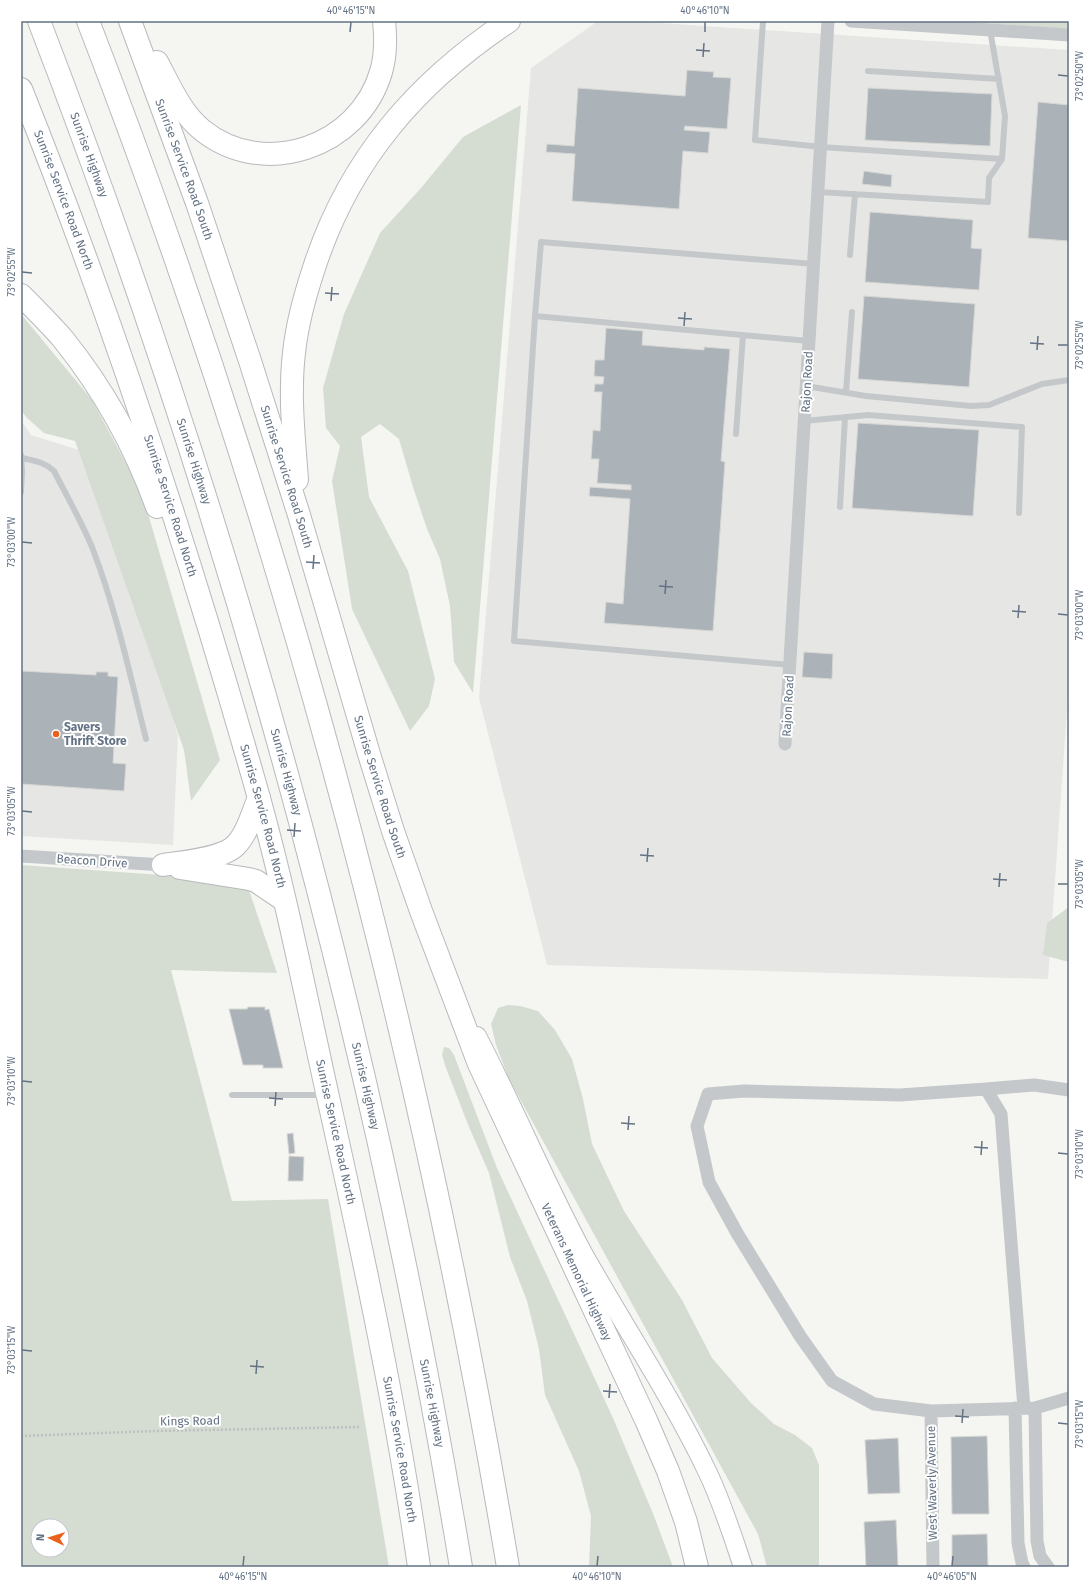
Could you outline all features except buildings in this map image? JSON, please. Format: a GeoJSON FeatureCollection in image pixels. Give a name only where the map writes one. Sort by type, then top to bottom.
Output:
{"type":"FeatureCollection","features":[{"type":"Feature","properties":{"kind":"highway","name":"Sunrise Highway"},"geometry":{"type":"LineString","coordinates":[[40,21],[98,179],[173,395],[237,599],[292,793],[351,1022],[398,1229],[437,1428],[461,1567]]}},
{"type":"Feature","properties":{"kind":"highway"},"geometry":{"type":"LineString","coordinates":[[88,21],[137,152],[209,359],[275,568],[335,777],[390,990],[438,1201],[460,1308],[508,1567]]}},
{"type":"Feature","properties":{"kind":"highway","name":"Sunrise Service Road South"},"geometry":{"type":"LineString","coordinates":[[130,21],[197,203],[250,361],[299,515],[393,831],[421,911],[448,981]]}},
{"type":"Feature","properties":{"kind":"highway"},"geometry":{"type":"LineString","coordinates":[[134,21],[181,106],[202,130],[233,148],[269,154],[297,151],[317,144],[344,127],[356,116],[367,102],[381,72],[385,54],[386,39],[384,21]]}},
{"type":"Feature","properties":{"kind":"highway"},"geometry":{"type":"LineString","coordinates":[[299,515],[292,414],[294,353],[307,289],[328,229],[356,174],[393,123],[423,90],[458,58],[484,38],[510,21]]}},
{"type":"Feature","properties":{"kind":"highway","name":"Sunrise Service Road North"},"geometry":{"type":"LineString","coordinates":[[21,89],[77,235],[150,442],[185,550],[259,798],[284,900],[363,1252],[393,1402],[410,1500],[419,1567]]}},
{"type":"Feature","properties":{"kind":"highway"},"geometry":{"type":"LineString","coordinates":[[21,295],[62,338],[81,363],[116,417],[130,443],[141,465],[163,525],[195,624],[230,702]]}},
{"type":"Feature","properties":{"kind":"highway"},"geometry":{"type":"LineString","coordinates":[[163,865],[220,855],[229,850],[236,845],[241,838],[259,798]]}},
{"type":"Feature","properties":{"kind":"highway"},"geometry":{"type":"LineString","coordinates":[[163,865],[249,879],[284,900]]}},
{"type":"Feature","properties":{"kind":"highway","name":"Veterans Memorial Highway"},"geometry":{"type":"LineString","coordinates":[[448,981],[479,1064],[646,1420],[668,1471],[686,1522],[697,1567]]}},
{"type":"Feature","properties":{"kind":"main road"},"geometry":{"type":"LineString","coordinates":[[448,981],[489,1060],[581,1248],[669,1401],[707,1471],[721,1502],[743,1567]]}},
{"type":"Feature","properties":{"kind":"street","name":"Rajon Road"},"geometry":{"type":"LineString","coordinates":[[785,744],[828,21]]}},
{"type":"Feature","properties":{"kind":"street"},"geometry":{"type":"LineString","coordinates":[[852,21],[1069,35]]}},
{"type":"Feature","properties":{"kind":"street","name":"Beacon Drive"},"geometry":{"type":"LineString","coordinates":[[21,856],[163,865]]}},
{"type":"Feature","properties":{"kind":"street"},"geometry":{"type":"LineString","coordinates":[[931,1411],[874,1404],[832,1382],[800,1336],[737,1233],[709,1182],[697,1126],[708,1094],[744,1091],[900,1095],[1034,1085],[1069,1090]]}},
{"type":"Feature","properties":{"kind":"street"},"geometry":{"type":"LineString","coordinates":[[986,1088],[1001,1114],[1024,1408],[1040,1556],[1048,1567]]}},
{"type":"Feature","properties":{"kind":"street","name":"West Waverly Avenue"},"geometry":{"type":"LineString","coordinates":[[933,1567],[931,1411],[1024,1408],[1069,1398]]}},
{"type":"Feature","properties":{"kind":"street"},"geometry":{"type":"LineString","coordinates":[[1024,1408],[1018,1543],[1024,1567]]}},
{"type":"Feature","properties":{"kind":"lane"},"geometry":{"type":"LineString","coordinates":[[763,21],[755,140],[820,147],[1002,159]]}},
{"type":"Feature","properties":{"kind":"lane"},"geometry":{"type":"LineString","coordinates":[[818,192],[988,202],[989,178],[1002,159],[1006,116],[990,30]]}},
{"type":"Feature","properties":{"kind":"lane"},"geometry":{"type":"LineString","coordinates":[[868,71],[999,79]]}},
{"type":"Feature","properties":{"kind":"lane"},"geometry":{"type":"LineString","coordinates":[[850,255],[855,194]]}},
{"type":"Feature","properties":{"kind":"lane"},"geometry":{"type":"LineString","coordinates":[[790,665],[514,641],[541,242],[814,264]]}},
{"type":"Feature","properties":{"kind":"lane"},"geometry":{"type":"LineString","coordinates":[[846,392],[852,312]]}},
{"type":"Feature","properties":{"kind":"lane"},"geometry":{"type":"LineString","coordinates":[[535,316],[809,341]]}},
{"type":"Feature","properties":{"kind":"lane"},"geometry":{"type":"LineString","coordinates":[[736,434],[742,335]]}},
{"type":"Feature","properties":{"kind":"lane"},"geometry":{"type":"LineString","coordinates":[[806,386],[888,398],[971,406],[988,406],[1042,384],[1069,380]]}},
{"type":"Feature","properties":{"kind":"lane"},"geometry":{"type":"LineString","coordinates":[[804,421],[868,415],[1022,427],[1018,512]]}},
{"type":"Feature","properties":{"kind":"lane"},"geometry":{"type":"LineString","coordinates":[[840,507],[845,417]]}},
{"type":"Feature","properties":{"kind":"lane"},"geometry":{"type":"LineString","coordinates":[[21,492],[21,457],[42,463],[54,471],[92,547],[123,648],[146,739]]}},
{"type":"Feature","properties":{"kind":"lane"},"geometry":{"type":"LineString","coordinates":[[232,1095],[328,1094]]}},
{"type":"Feature","properties":{"kind":"path","name":"Kings Road"},"geometry":{"type":"LineString","coordinates":[[21,1436],[155,1431],[360,1427]]}},
{"type":"Feature","properties":{"kind":"shaded area"},"geometry":{"type":"Polygon","coordinates":[[[598,21],[629,21],[1069,50],[1069,682],[1048,979],[547,965],[479,698],[531,68],[598,21]]]}},
{"type":"Feature","properties":{"kind":"shaded area"},"geometry":{"type":"Polygon","coordinates":[[[949,21],[1069,21],[1069,29],[949,21]]]}},
{"type":"Feature","properties":{"kind":"shaded area"},"geometry":{"type":"Polygon","coordinates":[[[521,105],[473,693],[454,662],[450,606],[440,559],[427,529],[399,439],[380,424],[361,437],[369,497],[408,571],[435,679],[429,706],[410,731],[352,609],[332,481],[340,446],[326,428],[323,388],[344,314],[380,233],[421,188],[463,137],[521,105]]]}},
{"type":"Feature","properties":{"kind":"shaded area"},"geometry":{"type":"Polygon","coordinates":[[[21,314],[92,400],[142,493],[220,760],[191,801],[184,750],[75,441],[44,433],[27,418],[21,410],[21,314]]]}},
{"type":"Feature","properties":{"kind":"shaded area"},"geometry":{"type":"Polygon","coordinates":[[[21,420],[31,435],[79,450],[140,600],[178,736],[173,845],[21,836],[21,420]]]}},
{"type":"Feature","properties":{"kind":"shaded area"},"geometry":{"type":"Polygon","coordinates":[[[21,865],[246,881],[277,973],[171,970],[232,1201],[328,1199],[389,1567],[21,1567],[21,865]]]}},
{"type":"Feature","properties":{"kind":"shaded area"},"geometry":{"type":"Polygon","coordinates":[[[1069,907],[1069,962],[1043,955],[1047,923],[1069,907]]]}},
{"type":"Feature","properties":{"kind":"shaded area"},"geometry":{"type":"Polygon","coordinates":[[[508,1005],[520,1006],[538,1011],[555,1030],[572,1059],[583,1099],[592,1144],[624,1211],[682,1300],[712,1358],[751,1403],[774,1424],[795,1435],[812,1448],[819,1465],[819,1567],[767,1567],[758,1534],[509,1079],[496,1045],[491,1024],[498,1008],[508,1005]]]}},
{"type":"Feature","properties":{"kind":"shaded area"},"geometry":{"type":"Polygon","coordinates":[[[444,1047],[449,1048],[454,1055],[497,1168],[613,1418],[654,1516],[673,1567],[589,1567],[591,1516],[579,1471],[545,1395],[539,1349],[527,1301],[510,1257],[489,1173],[446,1068],[442,1055],[444,1047]]]}},
{"type":"Feature","properties":{"kind":"place","name":"Savers Thrift Store"},"geometry":{"type":"Point","coordinates":[56,734]}}]}
